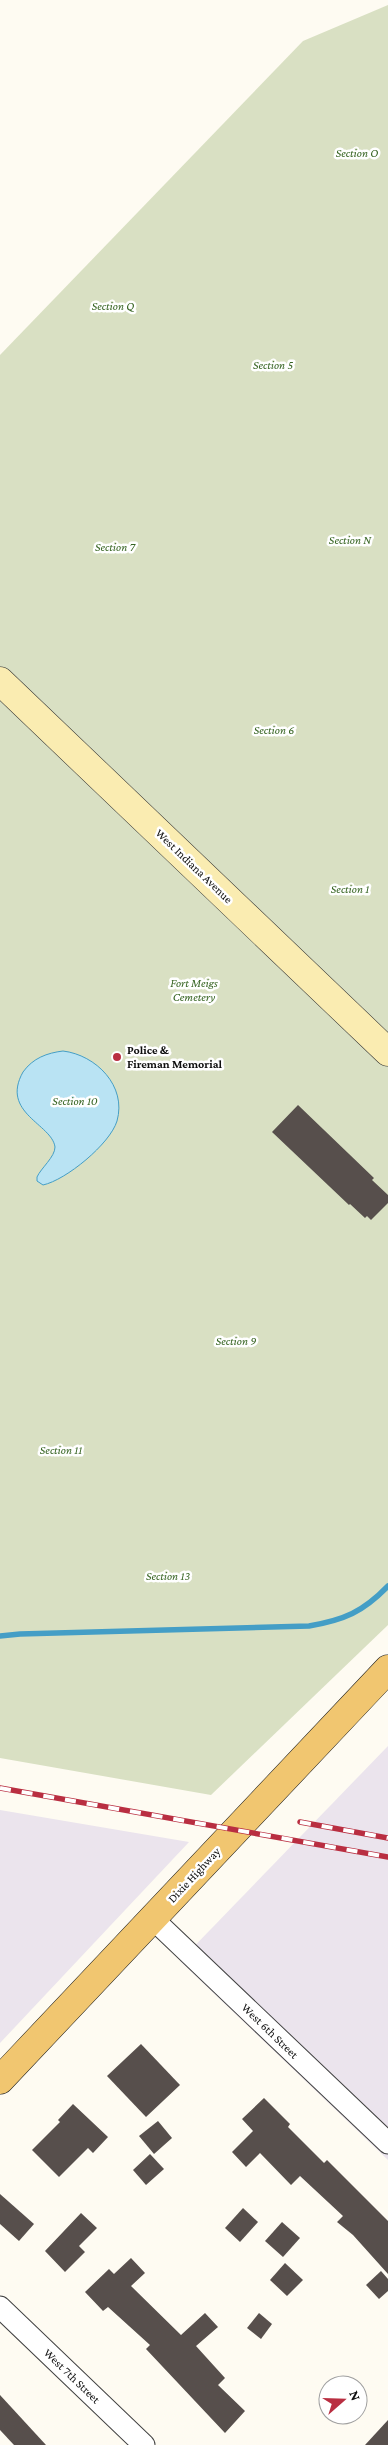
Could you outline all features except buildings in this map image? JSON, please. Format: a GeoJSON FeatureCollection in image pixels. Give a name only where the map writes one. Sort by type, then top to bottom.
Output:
{"type":"FeatureCollection","features":[{"type":"Feature","properties":{"kind":"main road","name":"West Indiana Avenue"},"geometry":{"type":"LineString","coordinates":[[0,681],[388,1052]]}},
{"type":"Feature","properties":{"kind":"main road","name":"Dixie Highway"},"geometry":{"type":"LineString","coordinates":[[0,2080],[388,1669]]}},
{"type":"Feature","properties":{"kind":"street","name":"West 6th Street"},"geometry":{"type":"LineString","coordinates":[[153,1918],[388,2143]]}},
{"type":"Feature","properties":{"kind":"street","name":"West 7th Street"},"geometry":{"type":"LineString","coordinates":[[0,2307],[144,2445]]}},
{"type":"Feature","properties":{"kind":"shaded area"},"geometry":{"type":"Polygon","coordinates":[[[388,1746],[388,2160],[180,1961],[388,1746]]]}},
{"type":"Feature","properties":{"kind":"shaded area"},"geometry":{"type":"Polygon","coordinates":[[[0,1810],[189,1842],[0,2043],[0,1810]]]}},
{"type":"Feature","properties":{"kind":"green space","name":"Fort Meigs Cemetery"},"geometry":{"type":"Polygon","coordinates":[[[388,5],[388,1625],[211,1795],[0,1758],[0,355],[303,41],[388,5]]]}},
{"type":"Feature","properties":{"kind":"water"},"geometry":{"type":"Polygon","coordinates":[[[63,1051],[87,1059],[106,1074],[113,1085],[119,1108],[113,1130],[97,1150],[75,1169],[43,1185],[37,1181],[37,1177],[53,1155],[55,1147],[46,1131],[22,1108],[18,1098],[18,1086],[23,1072],[31,1063],[51,1053],[63,1051]]]}},
{"type":"Feature","properties":{"kind":"waterway"},"geometry":{"type":"LineString","coordinates":[[0,1636],[309,1626],[333,1621],[352,1614],[370,1602],[388,1586]]}},
{"type":"Feature","properties":{"kind":"railway"},"geometry":{"type":"LineString","coordinates":[[0,1788],[388,1857]]}},
{"type":"Feature","properties":{"kind":"railway"},"geometry":{"type":"LineString","coordinates":[[300,1822],[388,1838]]}},
{"type":"Feature","properties":{"kind":"place","name":"Police & Fireman Memorial"},"geometry":{"type":"Point","coordinates":[117,1057]}},
{"type":"Feature","properties":{"kind":"park label","name":"Section O"},"geometry":{"type":"Point","coordinates":[357,153]}},
{"type":"Feature","properties":{"kind":"park label","name":"Section Q"},"geometry":{"type":"Point","coordinates":[113,306]}},
{"type":"Feature","properties":{"kind":"park label","name":"Section 5"},"geometry":{"type":"Point","coordinates":[273,365]}},
{"type":"Feature","properties":{"kind":"park label","name":"Section N"},"geometry":{"type":"Point","coordinates":[350,540]}},
{"type":"Feature","properties":{"kind":"park label","name":"Section 7"},"geometry":{"type":"Point","coordinates":[115,547]}},
{"type":"Feature","properties":{"kind":"park label","name":"Section 6"},"geometry":{"type":"Point","coordinates":[274,730]}},
{"type":"Feature","properties":{"kind":"park label","name":"Section 1"},"geometry":{"type":"Point","coordinates":[350,889]}},
{"type":"Feature","properties":{"kind":"park label","name":"Section 10"},"geometry":{"type":"Point","coordinates":[75,1101]}},
{"type":"Feature","properties":{"kind":"park label","name":"Section 9"},"geometry":{"type":"Point","coordinates":[236,1341]}},
{"type":"Feature","properties":{"kind":"park label","name":"Section 11"},"geometry":{"type":"Point","coordinates":[61,1450]}},
{"type":"Feature","properties":{"kind":"park label","name":"Section 13"},"geometry":{"type":"Point","coordinates":[168,1576]}}]}
